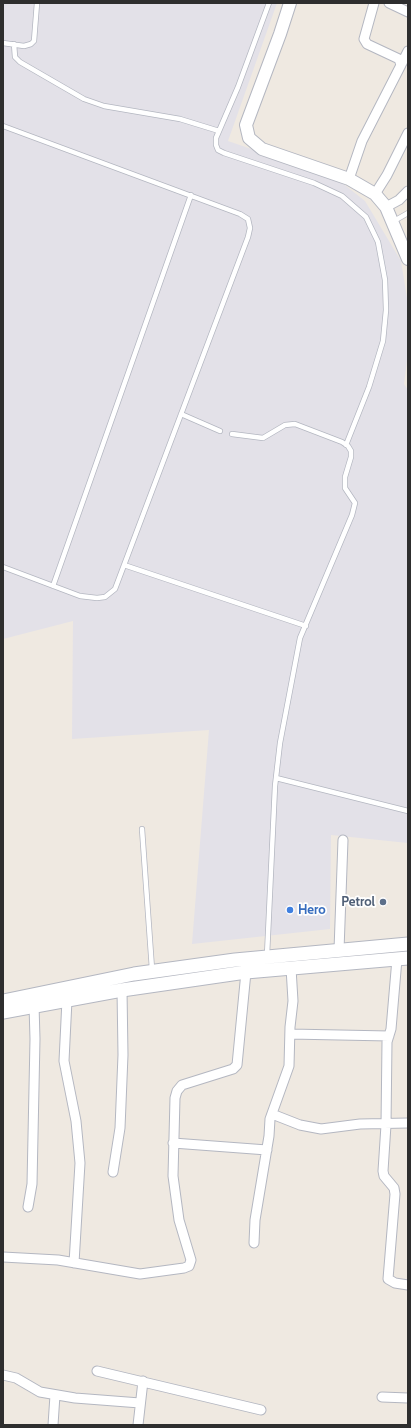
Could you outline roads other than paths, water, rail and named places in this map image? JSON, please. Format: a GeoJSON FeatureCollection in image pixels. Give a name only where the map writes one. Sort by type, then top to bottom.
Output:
{"type":"FeatureCollection","features":[{"type":"Feature","properties":{"kind":"main road"},"geometry":{"type":"LineString","coordinates":[[3,1012],[67,1000],[100,987],[152,972],[267,957],[408,944]]}},
{"type":"Feature","properties":{"kind":"main road"},"geometry":{"type":"LineString","coordinates":[[3,1001],[100,987],[122,990],[246,972],[403,958]]}},
{"type":"Feature","properties":{"kind":"street"},"geometry":{"type":"LineString","coordinates":[[290,3],[246,126],[246,131],[249,138],[262,149],[350,179],[375,194],[386,207],[408,258]]}},
{"type":"Feature","properties":{"kind":"street"},"geometry":{"type":"LineString","coordinates":[[374,3],[364,39],[367,44],[399,58],[402,63]]}},
{"type":"Feature","properties":{"kind":"street"},"geometry":{"type":"LineString","coordinates":[[389,3],[408,12]]}},
{"type":"Feature","properties":{"kind":"street"},"geometry":{"type":"LineString","coordinates":[[350,179],[362,141],[408,51]]}},
{"type":"Feature","properties":{"kind":"street"},"geometry":{"type":"LineString","coordinates":[[375,194],[387,175],[408,133]]}},
{"type":"Feature","properties":{"kind":"street"},"geometry":{"type":"LineString","coordinates":[[386,207],[399,200],[408,191]]}},
{"type":"Feature","properties":{"kind":"street"},"geometry":{"type":"LineString","coordinates":[[339,950],[343,840]]}},
{"type":"Feature","properties":{"kind":"street"},"geometry":{"type":"LineString","coordinates":[[254,1243],[255,1220],[272,1114],[289,1066],[293,1001],[289,955]]}},
{"type":"Feature","properties":{"kind":"street"},"geometry":{"type":"LineString","coordinates":[[403,958],[396,982],[389,1036],[383,1171],[384,1176],[394,1188],[395,1194],[387,1274],[388,1279],[391,1282],[408,1285]]}},
{"type":"Feature","properties":{"kind":"street"},"geometry":{"type":"LineString","coordinates":[[3,1257],[58,1260],[147,1274],[189,1266],[191,1260],[179,1220],[174,1183],[173,1143],[175,1098],[177,1091],[182,1085],[233,1069],[237,1065],[246,972]]}},
{"type":"Feature","properties":{"kind":"street"},"geometry":{"type":"LineString","coordinates":[[113,1172],[120,1128],[123,1055],[122,990]]}},
{"type":"Feature","properties":{"kind":"street"},"geometry":{"type":"LineString","coordinates":[[67,1000],[64,1061],[76,1121],[80,1163],[74,1263]]}},
{"type":"Feature","properties":{"kind":"street"},"geometry":{"type":"LineString","coordinates":[[28,1207],[32,1184],[35,1039],[34,1005]]}},
{"type":"Feature","properties":{"kind":"street"},"geometry":{"type":"LineString","coordinates":[[290,1034],[389,1036]]}},
{"type":"Feature","properties":{"kind":"street"},"geometry":{"type":"LineString","coordinates":[[272,1114],[300,1125],[321,1129],[360,1124],[386,1125],[408,1123]]}},
{"type":"Feature","properties":{"kind":"street"},"geometry":{"type":"LineString","coordinates":[[173,1143],[267,1150]]}},
{"type":"Feature","properties":{"kind":"street"},"geometry":{"type":"LineString","coordinates":[[98,1371],[261,1410]]}},
{"type":"Feature","properties":{"kind":"street"},"geometry":{"type":"LineString","coordinates":[[3,1375],[16,1378],[40,1392],[75,1398],[140,1403]]}},
{"type":"Feature","properties":{"kind":"street"},"geometry":{"type":"LineString","coordinates":[[138,1425],[143,1381]]}},
{"type":"Feature","properties":{"kind":"street"},"geometry":{"type":"LineString","coordinates":[[53,1425],[55,1395]]}},
{"type":"Feature","properties":{"kind":"street"},"geometry":{"type":"LineString","coordinates":[[382,1398],[408,1398]]}},
{"type":"Feature","properties":{"kind":"lane"},"geometry":{"type":"LineString","coordinates":[[3,43],[24,46],[31,44],[34,41],[37,3]]}},
{"type":"Feature","properties":{"kind":"lane"},"geometry":{"type":"LineString","coordinates":[[269,3],[216,138],[216,145],[218,150],[314,183],[342,196],[366,217],[378,242],[385,288],[386,310],[382,341],[368,387],[346,445]]}},
{"type":"Feature","properties":{"kind":"lane"},"geometry":{"type":"LineString","coordinates":[[14,44],[15,57],[20,62],[84,99],[104,106],[180,119],[219,131]]}},
{"type":"Feature","properties":{"kind":"lane"},"geometry":{"type":"LineString","coordinates":[[3,126],[191,194],[240,214],[248,219],[250,228],[248,237],[115,589],[105,596],[90,598],[80,596],[3,567]]}},
{"type":"Feature","properties":{"kind":"lane"},"geometry":{"type":"LineString","coordinates":[[53,586],[191,194]]}},
{"type":"Feature","properties":{"kind":"lane"},"geometry":{"type":"LineString","coordinates":[[392,221],[408,213]]}},
{"type":"Feature","properties":{"kind":"lane"},"geometry":{"type":"LineString","coordinates":[[181,414],[220,430]]}},
{"type":"Feature","properties":{"kind":"lane"},"geometry":{"type":"LineString","coordinates":[[232,434],[263,438],[285,425],[295,424],[346,445],[351,451],[351,457],[345,477],[345,488],[355,502],[354,510],[300,638],[280,743],[276,778],[267,957]]}},
{"type":"Feature","properties":{"kind":"lane"},"geometry":{"type":"LineString","coordinates":[[124,565],[306,626]]}},
{"type":"Feature","properties":{"kind":"lane"},"geometry":{"type":"LineString","coordinates":[[276,778],[408,811]]}},
{"type":"Feature","properties":{"kind":"lane"},"geometry":{"type":"LineString","coordinates":[[142,830],[152,972]]}},
{"type":"Feature","properties":{"kind":"place","name":"Petrol"},"geometry":{"type":"Point","coordinates":[383,902]}},
{"type":"Feature","properties":{"kind":"place","name":"Hero"},"geometry":{"type":"Point","coordinates":[290,910]}}]}
